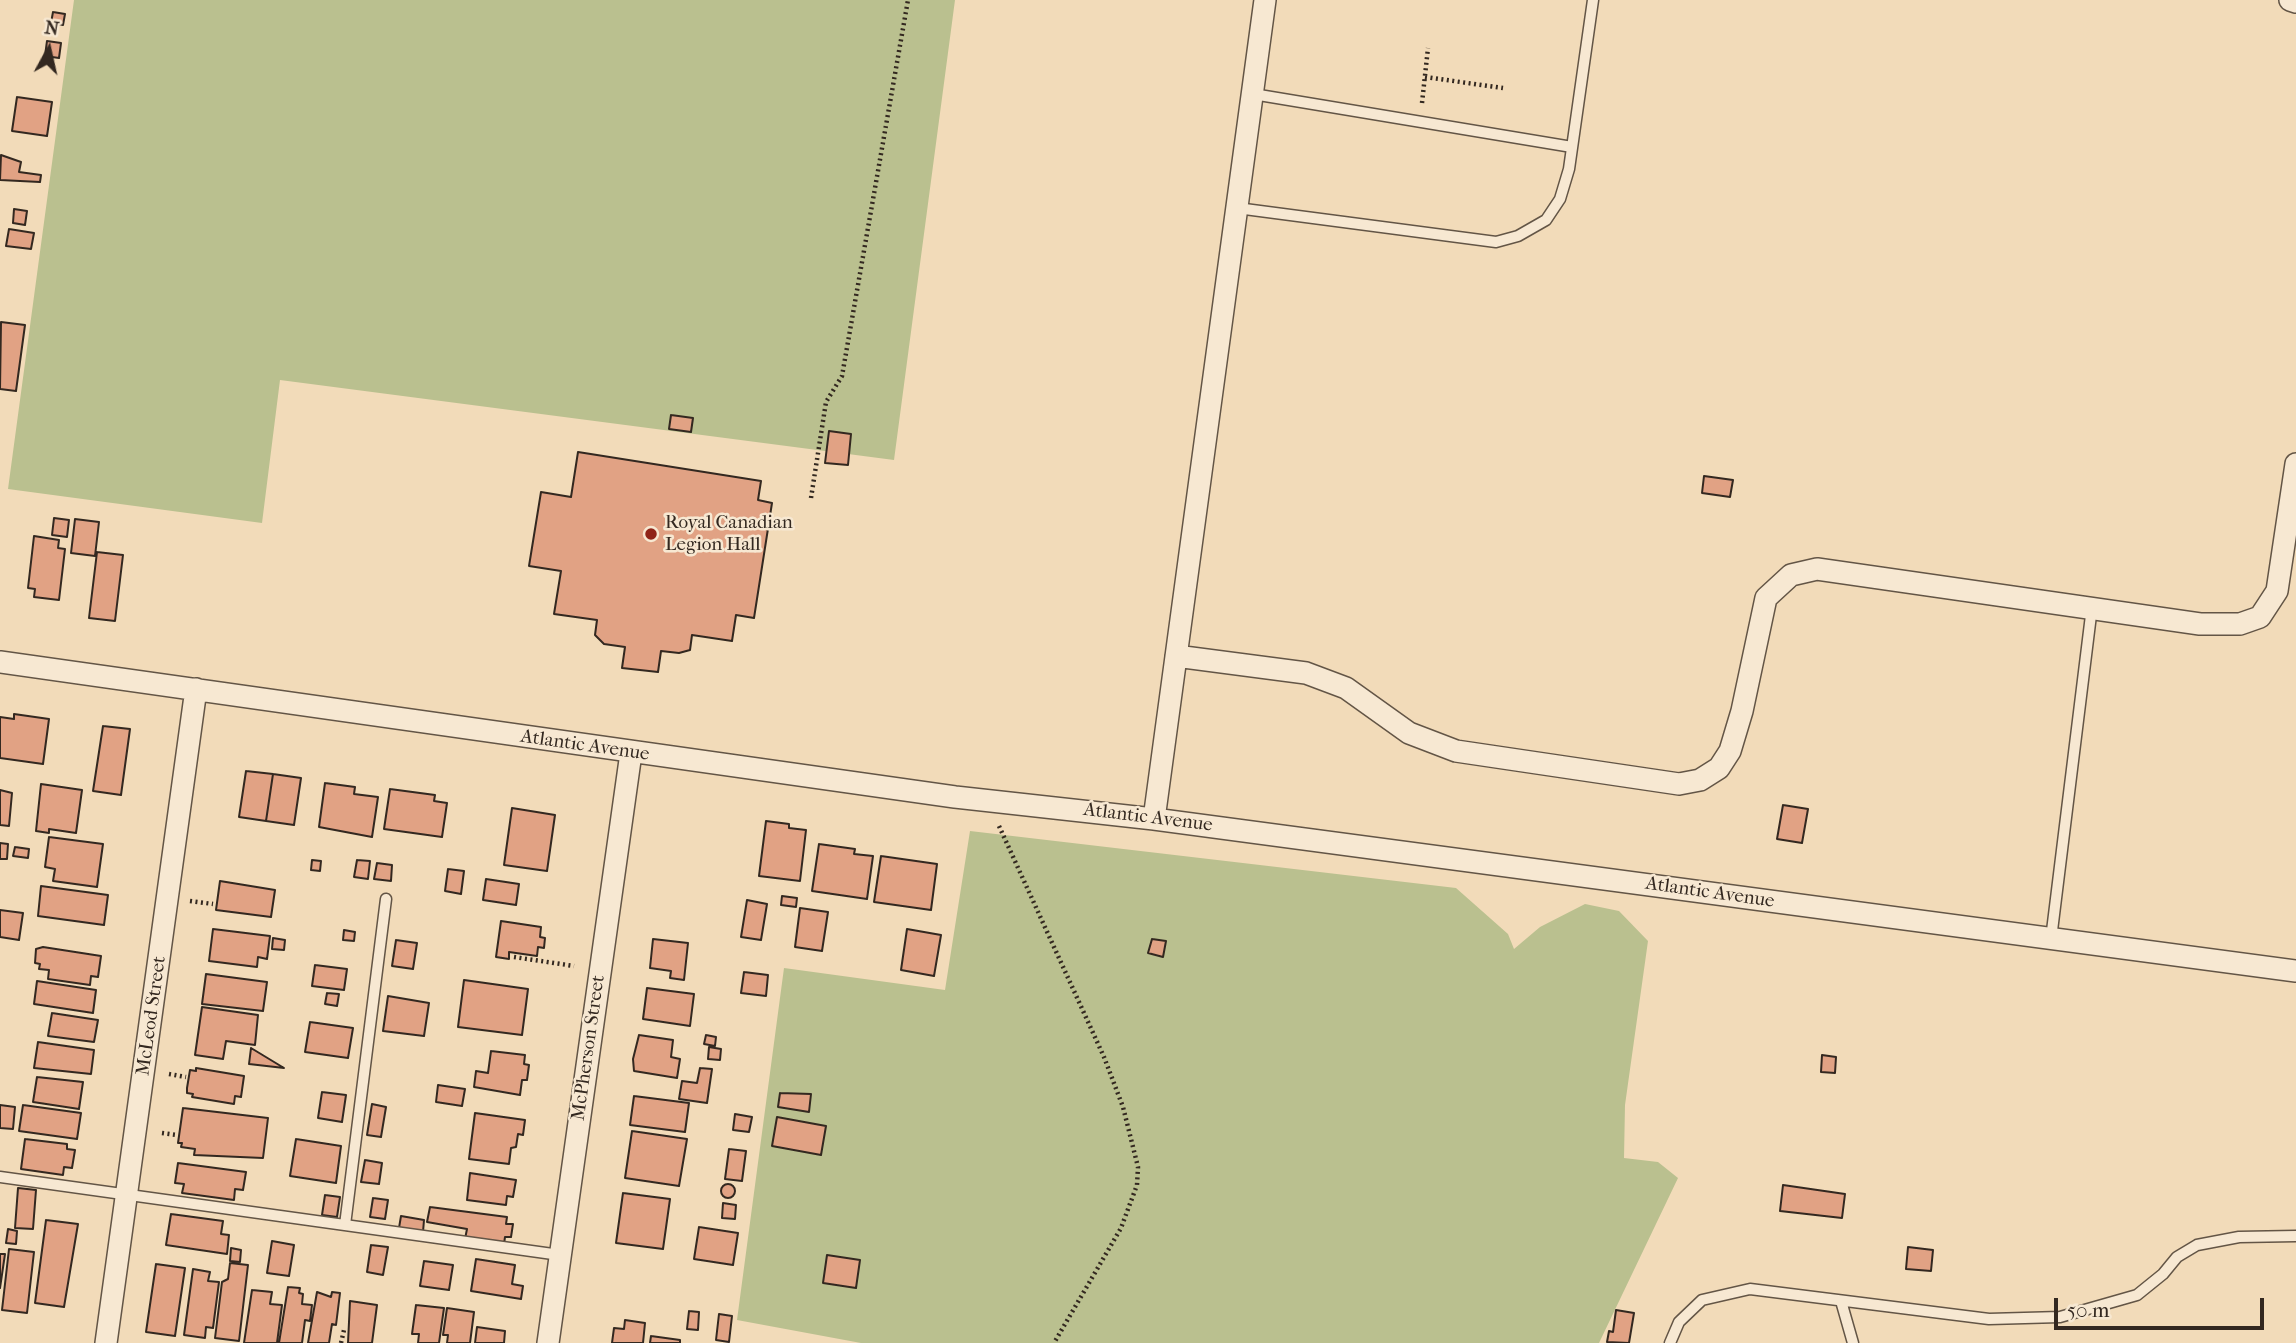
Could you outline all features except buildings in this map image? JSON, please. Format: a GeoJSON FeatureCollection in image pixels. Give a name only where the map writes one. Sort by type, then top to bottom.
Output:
{"type":"FeatureCollection","features":[{"type":"Feature","properties":{"kind":"street"},"geometry":{"type":"LineString","coordinates":[[1154,819],[1265,0]]}},
{"type":"Feature","properties":{"kind":"street"},"geometry":{"type":"LineString","coordinates":[[2290,0],[2296,2]]}},
{"type":"Feature","properties":{"kind":"street"},"geometry":{"type":"LineString","coordinates":[[1176,656],[1306,673],[1346,688],[1409,733],[1456,751],[1678,785],[1700,780],[1719,768],[1730,751],[1742,710],[1758,622],[1766,598],[1791,575],[1817,569],[2200,624],[2240,624],[2260,617],[2277,591],[2296,464]]}},
{"type":"Feature","properties":{"kind":"street","name":"Atlantic Avenue"},"geometry":{"type":"LineString","coordinates":[[0,662],[631,753],[1154,819],[2296,971]]}},
{"type":"Feature","properties":{"kind":"street","name":"McLeod Street"},"geometry":{"type":"LineString","coordinates":[[106,1343],[196,689]]}},
{"type":"Feature","properties":{"kind":"street","name":"McPherson Street"},"geometry":{"type":"LineString","coordinates":[[548,1343],[631,753]]}},
{"type":"Feature","properties":{"kind":"lane"},"geometry":{"type":"LineString","coordinates":[[1237,208],[1496,242],[1518,236],[1545,220],[1560,199],[1572,147],[1593,0]]}},
{"type":"Feature","properties":{"kind":"lane"},"geometry":{"type":"LineString","coordinates":[[1253,94],[1572,147]]}},
{"type":"Feature","properties":{"kind":"lane"},"geometry":{"type":"LineString","coordinates":[[2051,939],[2092,607]]}},
{"type":"Feature","properties":{"kind":"lane"},"geometry":{"type":"LineString","coordinates":[[345,1225],[386,899]]}},
{"type":"Feature","properties":{"kind":"lane"},"geometry":{"type":"LineString","coordinates":[[0,1177],[561,1255]]}},
{"type":"Feature","properties":{"kind":"lane"},"geometry":{"type":"LineString","coordinates":[[1670,1343],[1679,1322],[1702,1300],[1750,1289],[1989,1319],[2060,1317],[2137,1295],[2163,1274],[2177,1257],[2197,1245],[2239,1237],[2296,1236]]}},
{"type":"Feature","properties":{"kind":"lane"},"geometry":{"type":"LineString","coordinates":[[1841,1301],[1853,1343]]}},
{"type":"Feature","properties":{"kind":"path"},"geometry":{"type":"LineString","coordinates":[[811,498],[827,402],[842,376],[908,0]]}},
{"type":"Feature","properties":{"kind":"path"},"geometry":{"type":"LineString","coordinates":[[1420,122],[1428,48]]}},
{"type":"Feature","properties":{"kind":"path"},"geometry":{"type":"LineString","coordinates":[[1425,77],[1503,88]]}},
{"type":"Feature","properties":{"kind":"path"},"geometry":{"type":"LineString","coordinates":[[987,799],[1104,1058],[1123,1107],[1138,1167],[1137,1185],[1121,1228],[1054,1343]]}},
{"type":"Feature","properties":{"kind":"path"},"geometry":{"type":"LineString","coordinates":[[190,901],[213,904]]}},
{"type":"Feature","properties":{"kind":"path"},"geometry":{"type":"LineString","coordinates":[[514,957],[574,966]]}},
{"type":"Feature","properties":{"kind":"path"},"geometry":{"type":"LineString","coordinates":[[169,1074],[186,1077]]}},
{"type":"Feature","properties":{"kind":"path"},"geometry":{"type":"LineString","coordinates":[[162,1133],[177,1135]]}},
{"type":"Feature","properties":{"kind":"path"},"geometry":{"type":"LineString","coordinates":[[341,1343],[344,1330]]}},
{"type":"Feature","properties":{"kind":"green space"},"geometry":{"type":"Polygon","coordinates":[[[74,0],[955,0],[894,460],[280,380],[262,523],[8,489],[74,0]]]}},
{"type":"Feature","properties":{"kind":"green space"},"geometry":{"type":"Polygon","coordinates":[[[970,831],[1456,888],[1508,934],[1514,949],[1540,927],[1585,904],[1619,911],[1648,941],[1625,1105],[1624,1158],[1658,1162],[1678,1178],[1599,1343],[861,1343],[737,1320],[784,968],[945,990],[970,831]]]}},
{"type":"Feature","properties":{"kind":"place","name":"Royal Canadian Legion Hall"},"geometry":{"type":"Point","coordinates":[651,534]}}]}
